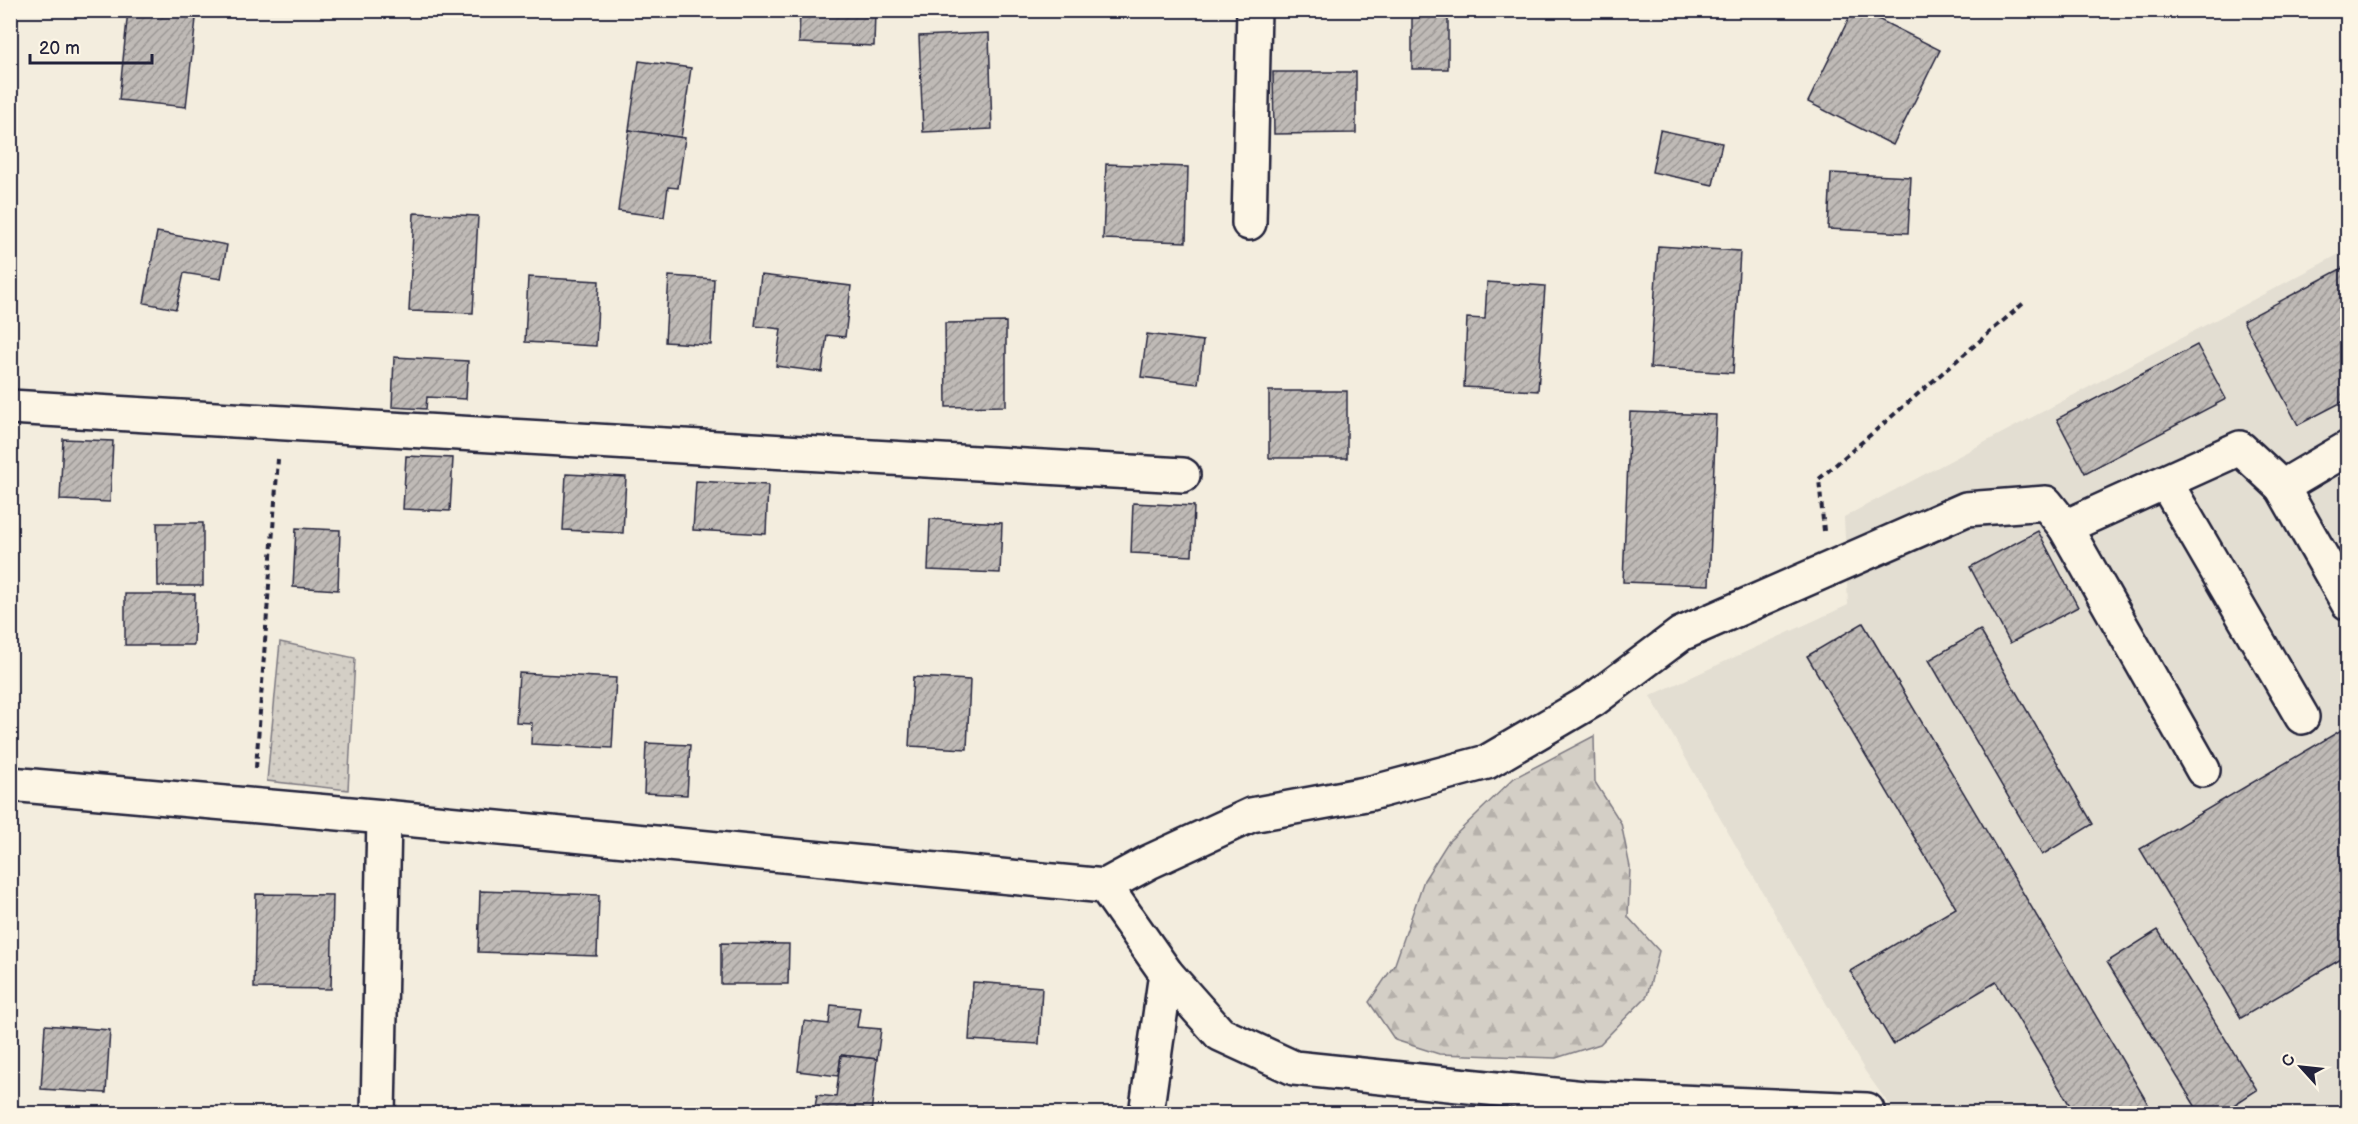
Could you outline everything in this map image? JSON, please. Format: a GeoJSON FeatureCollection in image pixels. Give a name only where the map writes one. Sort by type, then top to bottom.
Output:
{"type":"FeatureCollection","features":[{"type":"Feature","properties":{"kind":"street"},"geometry":{"type":"LineString","coordinates":[[1249,223],[1254,10]]}},
{"type":"Feature","properties":{"kind":"street"},"geometry":{"type":"LineString","coordinates":[[10,408],[1182,475]]}},
{"type":"Feature","properties":{"kind":"street"},"geometry":{"type":"LineString","coordinates":[[2065,527],[2240,448],[2282,487],[2348,603]]}},
{"type":"Feature","properties":{"kind":"street"},"geometry":{"type":"LineString","coordinates":[[2282,487],[2348,448]]}},
{"type":"Feature","properties":{"kind":"street"},"geometry":{"type":"LineString","coordinates":[[2166,483],[2302,717]]}},
{"type":"Feature","properties":{"kind":"street"},"geometry":{"type":"LineString","coordinates":[[10,783],[1105,886],[1149,862],[1251,815],[1371,793],[1487,762],[1593,700],[1681,634],[1966,508],[2046,503],[2065,527],[2203,770]]}},
{"type":"Feature","properties":{"kind":"street"},"geometry":{"type":"LineString","coordinates":[[378,1113],[384,817]]}},
{"type":"Feature","properties":{"kind":"street"},"geometry":{"type":"LineString","coordinates":[[1105,886],[1166,973],[1220,1034],[1294,1068],[1687,1108],[1867,1110]]}},
{"type":"Feature","properties":{"kind":"street"},"geometry":{"type":"LineString","coordinates":[[1146,1113],[1166,973]]}},
{"type":"Feature","properties":{"kind":"path"},"geometry":{"type":"LineString","coordinates":[[1828,570],[1819,479],[2025,302]]}},
{"type":"Feature","properties":{"kind":"path"},"geometry":{"type":"LineString","coordinates":[[254,805],[280,424]]}},
{"type":"Feature","properties":{"kind":"shaded area"},"geometry":{"type":"Polygon","coordinates":[[[2347,250],[2347,1113],[1895,1113],[1865,1071],[1650,696],[1848,605],[1844,517],[2347,250]]]}},
{"type":"Feature","properties":{"kind":"green space"},"geometry":{"type":"Polygon","coordinates":[[[280,642],[355,658],[348,790],[267,781],[280,642]]]}},
{"type":"Feature","properties":{"kind":"green space"},"geometry":{"type":"Polygon","coordinates":[[[1594,736],[1595,782],[1621,823],[1630,867],[1628,917],[1659,951],[1647,996],[1600,1044],[1556,1058],[1439,1054],[1395,1040],[1369,1002],[1395,964],[1424,880],[1448,842],[1514,778],[1594,736]]]}},
{"type":"Feature","properties":{"kind":"building"},"geometry":{"type":"Polygon","coordinates":[[[128,10],[197,10],[186,107],[119,100],[128,10]]]}},
{"type":"Feature","properties":{"kind":"building"},"geometry":{"type":"Polygon","coordinates":[[[800,10],[875,10],[874,46],[799,43],[800,10]]]}},
{"type":"Feature","properties":{"kind":"building"},"geometry":{"type":"Polygon","coordinates":[[[1412,10],[1448,10],[1448,69],[1412,69],[1412,10]]]}},
{"type":"Feature","properties":{"kind":"building"},"geometry":{"type":"Polygon","coordinates":[[[1853,10],[1860,10],[1940,50],[1893,145],[1808,102],[1853,10]]]}},
{"type":"Feature","properties":{"kind":"building"},"geometry":{"type":"Polygon","coordinates":[[[989,33],[992,129],[923,132],[919,36],[989,33]]]}},
{"type":"Feature","properties":{"kind":"building"},"geometry":{"type":"Polygon","coordinates":[[[639,61],[691,68],[681,138],[629,130],[639,61]]]}},
{"type":"Feature","properties":{"kind":"building"},"geometry":{"type":"Polygon","coordinates":[[[1273,72],[1356,72],[1356,133],[1274,134],[1273,72]]]}},
{"type":"Feature","properties":{"kind":"building"},"geometry":{"type":"Polygon","coordinates":[[[629,130],[685,138],[678,188],[668,187],[664,217],[618,211],[629,130]]]}},
{"type":"Feature","properties":{"kind":"building"},"geometry":{"type":"Polygon","coordinates":[[[1660,130],[1722,143],[1713,185],[1652,172],[1660,130]]]}},
{"type":"Feature","properties":{"kind":"building"},"geometry":{"type":"Polygon","coordinates":[[[1106,164],[1188,167],[1186,242],[1103,239],[1106,164]]]}},
{"type":"Feature","properties":{"kind":"building"},"geometry":{"type":"Polygon","coordinates":[[[1831,173],[1911,177],[1908,233],[1828,229],[1831,173]]]}},
{"type":"Feature","properties":{"kind":"building"},"geometry":{"type":"Polygon","coordinates":[[[414,213],[478,216],[473,313],[409,311],[414,213]]]}},
{"type":"Feature","properties":{"kind":"building"},"geometry":{"type":"Polygon","coordinates":[[[157,232],[227,245],[221,279],[184,273],[176,309],[144,303],[157,232]]]}},
{"type":"Feature","properties":{"kind":"building"},"geometry":{"type":"Polygon","coordinates":[[[1658,246],[1740,251],[1733,373],[1650,368],[1658,246]]]}},
{"type":"Feature","properties":{"kind":"building"},"geometry":{"type":"Polygon","coordinates":[[[2348,265],[2348,399],[2298,425],[2243,321],[2348,265]]]}},
{"type":"Feature","properties":{"kind":"building"},"geometry":{"type":"Polygon","coordinates":[[[761,275],[851,286],[845,337],[827,335],[822,372],[776,366],[781,329],[755,326],[761,275]]]}},
{"type":"Feature","properties":{"kind":"building"},"geometry":{"type":"Polygon","coordinates":[[[669,276],[714,279],[711,345],[665,342],[669,276]]]}},
{"type":"Feature","properties":{"kind":"building"},"geometry":{"type":"Polygon","coordinates":[[[528,277],[599,281],[596,346],[525,342],[528,277]]]}},
{"type":"Feature","properties":{"kind":"building"},"geometry":{"type":"Polygon","coordinates":[[[1487,282],[1545,286],[1538,391],[1464,387],[1467,318],[1485,319],[1487,282]]]}},
{"type":"Feature","properties":{"kind":"building"},"geometry":{"type":"Polygon","coordinates":[[[1006,322],[1006,406],[946,407],[945,323],[1006,322]]]}},
{"type":"Feature","properties":{"kind":"building"},"geometry":{"type":"Polygon","coordinates":[[[1147,334],[1203,341],[1198,384],[1141,377],[1147,334]]]}},
{"type":"Feature","properties":{"kind":"building"},"geometry":{"type":"Polygon","coordinates":[[[2197,345],[2226,399],[2085,473],[2057,419],[2197,345]]]}},
{"type":"Feature","properties":{"kind":"building"},"geometry":{"type":"Polygon","coordinates":[[[394,357],[468,361],[466,399],[427,397],[426,409],[392,407],[394,357]]]}},
{"type":"Feature","properties":{"kind":"building"},"geometry":{"type":"Polygon","coordinates":[[[1269,391],[1347,391],[1347,458],[1269,458],[1269,391]]]}},
{"type":"Feature","properties":{"kind":"building"},"geometry":{"type":"Polygon","coordinates":[[[1630,412],[1716,415],[1709,585],[1623,582],[1630,412]]]}},
{"type":"Feature","properties":{"kind":"building"},"geometry":{"type":"Polygon","coordinates":[[[63,439],[113,441],[110,502],[60,500],[63,439]]]}},
{"type":"Feature","properties":{"kind":"building"},"geometry":{"type":"Polygon","coordinates":[[[406,456],[453,458],[450,511],[403,509],[406,456]]]}},
{"type":"Feature","properties":{"kind":"building"},"geometry":{"type":"Polygon","coordinates":[[[566,474],[626,477],[623,533],[563,530],[566,474]]]}},
{"type":"Feature","properties":{"kind":"building"},"geometry":{"type":"Polygon","coordinates":[[[696,481],[768,485],[766,534],[693,530],[696,481]]]}},
{"type":"Feature","properties":{"kind":"building"},"geometry":{"type":"Polygon","coordinates":[[[1133,503],[1194,506],[1192,556],[1131,553],[1133,503]]]}},
{"type":"Feature","properties":{"kind":"building"},"geometry":{"type":"Polygon","coordinates":[[[930,519],[1002,523],[1000,573],[928,570],[930,519]]]}},
{"type":"Feature","properties":{"kind":"building"},"geometry":{"type":"Polygon","coordinates":[[[157,523],[203,523],[203,586],[158,586],[157,523]]]}},
{"type":"Feature","properties":{"kind":"building"},"geometry":{"type":"Polygon","coordinates":[[[296,528],[340,530],[338,590],[293,587],[296,528]]]}},
{"type":"Feature","properties":{"kind":"building"},"geometry":{"type":"Polygon","coordinates":[[[2038,531],[2078,607],[2010,643],[1970,567],[2038,531]]]}},
{"type":"Feature","properties":{"kind":"building"},"geometry":{"type":"Polygon","coordinates":[[[125,594],[195,594],[194,645],[125,645],[125,594]]]}},
{"type":"Feature","properties":{"kind":"building"},"geometry":{"type":"Polygon","coordinates":[[[1863,623],[2154,1114],[2075,1114],[1996,982],[1893,1044],[1850,971],[1956,908],[1807,656],[1863,623]]]}},
{"type":"Feature","properties":{"kind":"building"},"geometry":{"type":"Polygon","coordinates":[[[1980,630],[2093,824],[2042,855],[1929,660],[1980,630]]]}},
{"type":"Feature","properties":{"kind":"building"},"geometry":{"type":"Polygon","coordinates":[[[519,673],[616,678],[612,748],[531,744],[532,723],[516,722],[519,673]]]}},
{"type":"Feature","properties":{"kind":"building"},"geometry":{"type":"Polygon","coordinates":[[[913,677],[970,680],[967,749],[909,746],[913,677]]]}},
{"type":"Feature","properties":{"kind":"building"},"geometry":{"type":"Polygon","coordinates":[[[2348,726],[2348,955],[2241,1018],[2140,849],[2348,726]]]}},
{"type":"Feature","properties":{"kind":"building"},"geometry":{"type":"Polygon","coordinates":[[[646,743],[690,745],[687,795],[644,793],[646,743]]]}},
{"type":"Feature","properties":{"kind":"building"},"geometry":{"type":"Polygon","coordinates":[[[480,891],[599,895],[597,956],[478,952],[480,891]]]}},
{"type":"Feature","properties":{"kind":"building"},"geometry":{"type":"Polygon","coordinates":[[[256,894],[333,895],[331,989],[254,988],[256,894]]]}},
{"type":"Feature","properties":{"kind":"building"},"geometry":{"type":"Polygon","coordinates":[[[2158,930],[2257,1090],[2220,1114],[2200,1114],[2107,962],[2158,930]]]}},
{"type":"Feature","properties":{"kind":"building"},"geometry":{"type":"Polygon","coordinates":[[[721,943],[789,944],[788,984],[721,984],[721,943]]]}},
{"type":"Feature","properties":{"kind":"building"},"geometry":{"type":"Polygon","coordinates":[[[973,982],[1042,987],[1039,1044],[969,1040],[973,982]]]}},
{"type":"Feature","properties":{"kind":"building"},"geometry":{"type":"Polygon","coordinates":[[[831,1005],[860,1008],[857,1027],[881,1029],[877,1059],[841,1055],[838,1076],[798,1071],[804,1021],[829,1024],[831,1005]]]}},
{"type":"Feature","properties":{"kind":"building"},"geometry":{"type":"Polygon","coordinates":[[[45,1025],[110,1030],[106,1093],[41,1089],[45,1025]]]}},
{"type":"Feature","properties":{"kind":"building"},"geometry":{"type":"Polygon","coordinates":[[[841,1055],[877,1059],[871,1114],[814,1114],[817,1095],[836,1097],[841,1055]]]}}]}
